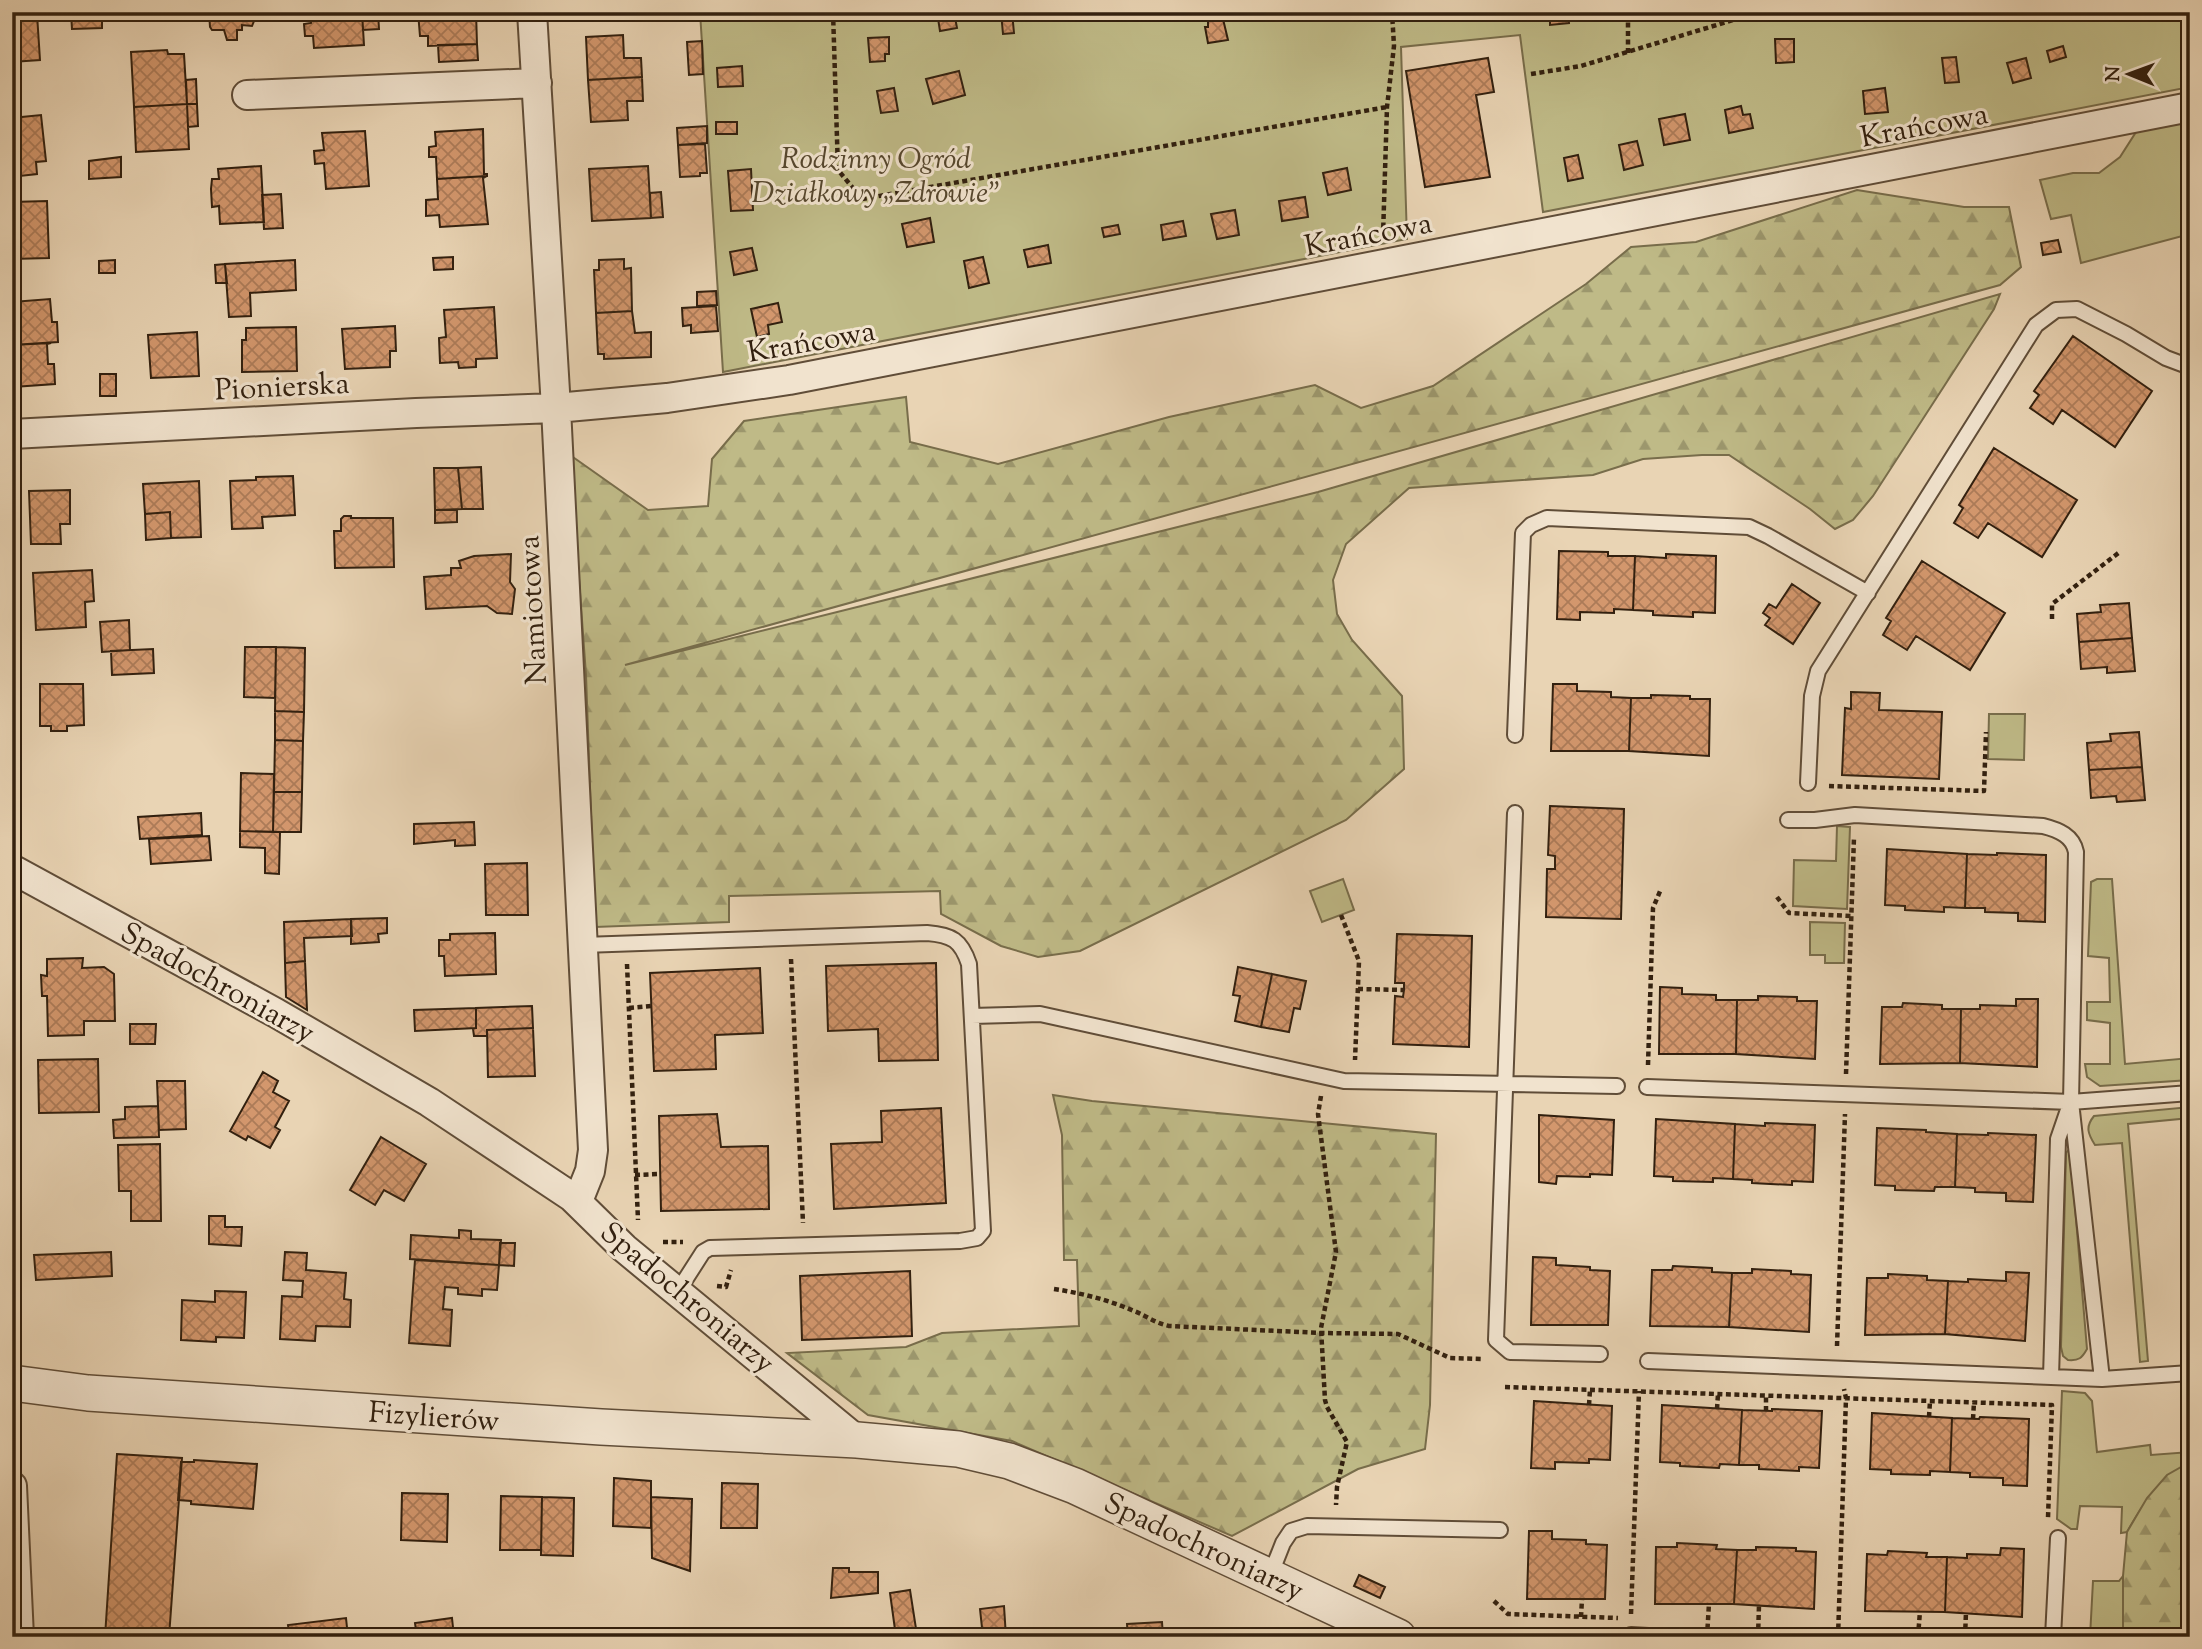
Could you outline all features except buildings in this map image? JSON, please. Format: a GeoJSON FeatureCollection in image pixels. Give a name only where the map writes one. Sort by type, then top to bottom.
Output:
{"type":"FeatureCollection","features":[{"type":"Feature","properties":{"kind":"street","name":"Namiotowa"},"geometry":{"type":"LineString","coordinates":[[532,12],[556,408],[593,1150],[590,1171],[578,1201]]}},
{"type":"Feature","properties":{"kind":"street"},"geometry":{"type":"LineString","coordinates":[[247,95],[537,83]]}},
{"type":"Feature","properties":{"kind":"street","name":"Krańcowa"},"geometry":{"type":"LineString","coordinates":[[556,408],[667,398],[789,380],[2190,107]]}},
{"type":"Feature","properties":{"kind":"street","name":"Pionierska"},"geometry":{"type":"LineString","coordinates":[[12,434],[416,412],[556,408]]}},
{"type":"Feature","properties":{"kind":"street","name":"Spadochroniarzy"},"geometry":{"type":"LineString","coordinates":[[12,869],[275,1013],[429,1102],[578,1201],[624,1248],[858,1440],[958,1449],[1009,1461],[1075,1486],[1398,1637]]}},
{"type":"Feature","properties":{"kind":"street","name":"Fizylierów"},"geometry":{"type":"LineString","coordinates":[[12,1383],[89,1393],[341,1410],[858,1440]]}},
{"type":"Feature","properties":{"kind":"street"},"geometry":{"type":"LineString","coordinates":[[12,1486],[19,1637]]}},
{"type":"Feature","properties":{"kind":"lane"},"geometry":{"type":"LineString","coordinates":[[1808,783],[1812,696],[1818,671],[2036,325],[2056,310],[2077,309],[2166,358],[2190,367]]}},
{"type":"Feature","properties":{"kind":"lane"},"geometry":{"type":"LineString","coordinates":[[1515,735],[1523,533],[1536,522],[1547,518],[1749,527],[1868,593]]}},
{"type":"Feature","properties":{"kind":"lane"},"geometry":{"type":"LineString","coordinates":[[1515,813],[1496,1340],[1510,1352],[1600,1353]]}},
{"type":"Feature","properties":{"kind":"lane"},"geometry":{"type":"LineString","coordinates":[[1788,820],[1855,815],[2043,826],[2057,830],[2074,844],[2076,866],[2071,1102],[2102,1379]]}},
{"type":"Feature","properties":{"kind":"lane"},"geometry":{"type":"LineString","coordinates":[[583,945],[928,933],[953,939],[963,947],[969,964],[983,1231],[977,1238],[960,1241],[710,1248],[703,1252],[678,1292]]}},
{"type":"Feature","properties":{"kind":"lane"},"geometry":{"type":"LineString","coordinates":[[972,1016],[1040,1014],[1354,1082],[1617,1086]]}},
{"type":"Feature","properties":{"kind":"lane"},"geometry":{"type":"LineString","coordinates":[[1647,1087],[2071,1102],[2190,1093]]}},
{"type":"Feature","properties":{"kind":"lane"},"geometry":{"type":"LineString","coordinates":[[2051,1377],[2058,1139],[2071,1102]]}},
{"type":"Feature","properties":{"kind":"lane"},"geometry":{"type":"LineString","coordinates":[[1648,1361],[2102,1379],[2190,1373]]}},
{"type":"Feature","properties":{"kind":"lane"},"geometry":{"type":"LineString","coordinates":[[1269,1577],[1291,1531],[1307,1526],[1500,1530]]}},
{"type":"Feature","properties":{"kind":"lane"},"geometry":{"type":"LineString","coordinates":[[2053,1637],[2058,1538]]}},
{"type":"Feature","properties":{"kind":"lane"},"geometry":{"type":"LineString","coordinates":[[1631,1635],[1666,1637]]}},
{"type":"Feature","properties":{"kind":"path"},"geometry":{"type":"LineString","coordinates":[[833,12],[838,170],[862,200],[1387,107]]}},
{"type":"Feature","properties":{"kind":"path"},"geometry":{"type":"LineString","coordinates":[[1386,265],[1383,243],[1387,107],[1394,46],[1392,12]]}},
{"type":"Feature","properties":{"kind":"path"},"geometry":{"type":"LineString","coordinates":[[1628,12],[1628,53]]}},
{"type":"Feature","properties":{"kind":"path"},"geometry":{"type":"LineString","coordinates":[[1531,74],[1581,66],[1743,17],[1768,12]]}},
{"type":"Feature","properties":{"kind":"path"},"geometry":{"type":"LineString","coordinates":[[2052,619],[2052,604],[2121,551]]}},
{"type":"Feature","properties":{"kind":"path"},"geometry":{"type":"LineString","coordinates":[[1808,783],[1984,791],[1986,732]]}},
{"type":"Feature","properties":{"kind":"path"},"geometry":{"type":"LineString","coordinates":[[1838,1637],[1846,1398],[1837,1353],[1855,815]]}},
{"type":"Feature","properties":{"kind":"path"},"geometry":{"type":"LineString","coordinates":[[1647,1087],[1653,908],[1661,889]]}},
{"type":"Feature","properties":{"kind":"path"},"geometry":{"type":"LineString","coordinates":[[1777,897],[1789,913],[1851,916]]}},
{"type":"Feature","properties":{"kind":"path"},"geometry":{"type":"LineString","coordinates":[[1341,915],[1359,961],[1354,1082]]}},
{"type":"Feature","properties":{"kind":"path"},"geometry":{"type":"LineString","coordinates":[[790,938],[804,1245]]}},
{"type":"Feature","properties":{"kind":"path"},"geometry":{"type":"LineString","coordinates":[[626,943],[637,1220],[646,1227]]}},
{"type":"Feature","properties":{"kind":"path"},"geometry":{"type":"LineString","coordinates":[[1358,989],[1404,990]]}},
{"type":"Feature","properties":{"kind":"path"},"geometry":{"type":"LineString","coordinates":[[629,1008],[652,1006]]}},
{"type":"Feature","properties":{"kind":"path"},"geometry":{"type":"LineString","coordinates":[[1324,1077],[1318,1114],[1336,1252],[1322,1333],[1326,1407],[1347,1442],[1337,1487],[1335,1526]]}},
{"type":"Feature","properties":{"kind":"path"},"geometry":{"type":"LineString","coordinates":[[635,1175],[660,1174]]}},
{"type":"Feature","properties":{"kind":"path"},"geometry":{"type":"LineString","coordinates":[[655,1235],[663,1242],[697,1242],[710,1248]]}},
{"type":"Feature","properties":{"kind":"path"},"geometry":{"type":"LineString","coordinates":[[1054,1289],[1089,1296],[1135,1311],[1149,1320],[1169,1326],[1398,1334],[1450,1358],[1486,1359],[1510,1352]]}},
{"type":"Feature","properties":{"kind":"path"},"geometry":{"type":"LineString","coordinates":[[1505,1387],[2052,1405],[2048,1528],[2058,1538]]}},
{"type":"Feature","properties":{"kind":"path"},"geometry":{"type":"LineString","coordinates":[[1589,1405],[1590,1390]]}},
{"type":"Feature","properties":{"kind":"path"},"geometry":{"type":"LineString","coordinates":[[1631,1635],[1639,1391]]}},
{"type":"Feature","properties":{"kind":"path"},"geometry":{"type":"LineString","coordinates":[[1717,1409],[1718,1394]]}},
{"type":"Feature","properties":{"kind":"path"},"geometry":{"type":"LineString","coordinates":[[1766,1396],[1766,1411]]}},
{"type":"Feature","properties":{"kind":"path"},"geometry":{"type":"LineString","coordinates":[[1929,1418],[1930,1401]]}},
{"type":"Feature","properties":{"kind":"path"},"geometry":{"type":"LineString","coordinates":[[1973,1419],[1974,1402]]}},
{"type":"Feature","properties":{"kind":"path"},"geometry":{"type":"LineString","coordinates":[[1581,1617],[1582,1599]]}},
{"type":"Feature","properties":{"kind":"path"},"geometry":{"type":"LineString","coordinates":[[1494,1601],[1508,1614],[1631,1618]]}},
{"type":"Feature","properties":{"kind":"path"},"geometry":{"type":"LineString","coordinates":[[1707,1637],[1709,1603]]}},
{"type":"Feature","properties":{"kind":"path"},"geometry":{"type":"LineString","coordinates":[[1758,1637],[1759,1605]]}},
{"type":"Feature","properties":{"kind":"path"},"geometry":{"type":"LineString","coordinates":[[1918,1637],[1920,1611]]}},
{"type":"Feature","properties":{"kind":"path"},"geometry":{"type":"LineString","coordinates":[[1965,1637],[1966,1612]]}},
{"type":"Feature","properties":{"kind":"green space","name":"Rodzinny Ogród Działkowy „Zdrowie”"},"geometry":{"type":"Polygon","coordinates":[[[700,12],[2190,12],[2190,87],[1543,212],[1520,35],[1401,47],[1407,239],[723,372],[700,12]]]}},
{"type":"Feature","properties":{"kind":"green space"},"geometry":{"type":"Polygon","coordinates":[[[2190,119],[2190,234],[2081,263],[2071,215],[2051,219],[2040,180],[2073,173],[2099,173],[2120,157],[2138,129],[2190,119]]]}},
{"type":"Feature","properties":{"kind":"green space"},"geometry":{"type":"Polygon","coordinates":[[[1857,190],[1964,207],[2009,207],[2021,267],[2000,285],[625,665],[1318,492],[2000,294],[1994,309],[1873,496],[1853,520],[1835,529],[1729,455],[1643,459],[1593,475],[1409,488],[1346,544],[1333,580],[1337,614],[1352,640],[1402,696],[1404,769],[1346,820],[1080,951],[1038,957],[1001,946],[941,914],[940,891],[729,896],[729,922],[595,927],[586,675],[570,455],[648,510],[708,506],[712,459],[744,421],[906,397],[910,442],[998,464],[1169,417],[1315,385],[1361,408],[1433,386],[1586,284],[1631,247],[1696,242],[1857,190]]]}},
{"type":"Feature","properties":{"kind":"green space"},"geometry":{"type":"Polygon","coordinates":[[[1989,714],[2025,714],[2024,760],[1988,759],[1989,714]]]}},
{"type":"Feature","properties":{"kind":"green space"},"geometry":{"type":"Polygon","coordinates":[[[1837,826],[1850,827],[1847,909],[1793,906],[1794,860],[1836,861],[1837,826]]]}},
{"type":"Feature","properties":{"kind":"green space"},"geometry":{"type":"Polygon","coordinates":[[[1343,879],[1354,910],[1322,922],[1310,891],[1343,879]]]}},
{"type":"Feature","properties":{"kind":"green space"},"geometry":{"type":"Polygon","coordinates":[[[2097,879],[2112,879],[2125,1064],[2190,1058],[2190,1080],[2100,1086],[2087,1077],[2085,1064],[2110,1064],[2110,1023],[2087,1020],[2087,1002],[2110,1002],[2109,958],[2088,956],[2091,882],[2097,879]]]}},
{"type":"Feature","properties":{"kind":"green space"},"geometry":{"type":"Polygon","coordinates":[[[1810,922],[1845,923],[1844,963],[1825,963],[1825,955],[1810,955],[1810,922]]]}},
{"type":"Feature","properties":{"kind":"green space"},"geometry":{"type":"Polygon","coordinates":[[[1053,1095],[1436,1134],[1430,1405],[1425,1449],[1358,1469],[1232,1536],[1012,1441],[868,1415],[787,1353],[906,1347],[942,1333],[1079,1326],[1077,1260],[1064,1260],[1062,1135],[1053,1095]]]}},
{"type":"Feature","properties":{"kind":"green space"},"geometry":{"type":"Polygon","coordinates":[[[2190,1107],[2190,1118],[2128,1124],[2148,1361],[2140,1362],[2122,1143],[2095,1145],[2089,1134],[2089,1127],[2094,1116],[2190,1107]]]}},
{"type":"Feature","properties":{"kind":"green space"},"geometry":{"type":"Polygon","coordinates":[[[2070,1148],[2087,1349],[2075,1360],[2068,1360],[2063,1356],[2061,1347],[2066,1153],[2070,1148]]]}},
{"type":"Feature","properties":{"kind":"green space"},"geometry":{"type":"Polygon","coordinates":[[[2062,1391],[2085,1393],[2092,1401],[2097,1452],[2150,1445],[2151,1455],[2190,1452],[2190,1462],[2168,1477],[2153,1492],[2127,1532],[2121,1533],[2122,1507],[2080,1506],[2077,1529],[2071,1529],[2057,1519],[2062,1391]]]}},
{"type":"Feature","properties":{"kind":"green space"},"geometry":{"type":"Polygon","coordinates":[[[2190,1462],[2190,1637],[2123,1637],[2123,1576],[2127,1532],[2147,1498],[2167,1475],[2190,1462]]]}},
{"type":"Feature","properties":{"kind":"green space"},"geometry":{"type":"Polygon","coordinates":[[[2123,1576],[2123,1637],[2090,1637],[2093,1581],[2119,1581],[2123,1576]]]}}]}
